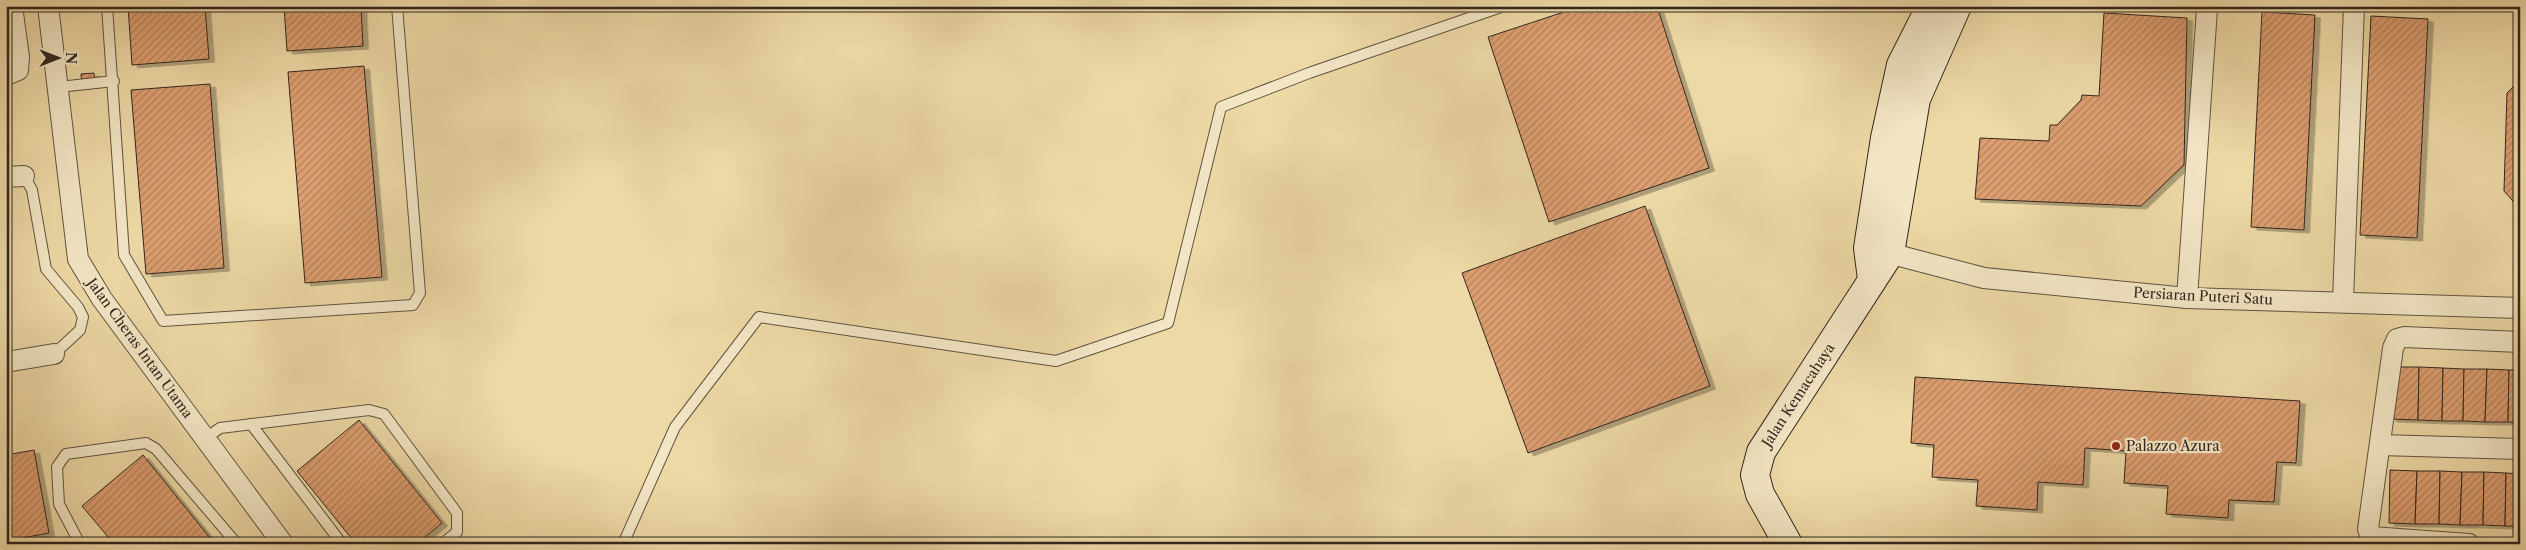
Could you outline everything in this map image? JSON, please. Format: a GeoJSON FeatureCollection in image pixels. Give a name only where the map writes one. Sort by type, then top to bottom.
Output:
{"type":"FeatureCollection","features":[{"type":"Feature","properties":{"kind":"street"},"geometry":{"type":"LineString","coordinates":[[12,6],[18,57],[12,72]]}},
{"type":"Feature","properties":{"kind":"street","name":"Jalan Cheras Intan Utama"},"geometry":{"type":"LineString","coordinates":[[48,6],[78,259],[102,299],[283,544]]}},
{"type":"Feature","properties":{"kind":"street","name":"Jalan Kemacahaya"},"geometry":{"type":"LineString","coordinates":[[1879,251],[1885,138],[1901,65],[1931,6]]}},
{"type":"Feature","properties":{"kind":"street","name":"Jalan Kemacahaya"},"geometry":{"type":"LineString","coordinates":[[1788,544],[1760,494],[1755,475],[1761,452],[1872,279],[1916,100],[1957,6]]}},
{"type":"Feature","properties":{"kind":"street"},"geometry":{"type":"LineString","coordinates":[[2343,301],[2354,6]]}},
{"type":"Feature","properties":{"kind":"street"},"geometry":{"type":"LineString","coordinates":[[2187,298],[2207,9]]}},
{"type":"Feature","properties":{"kind":"street","name":"Persiaran Puteri Satu"},"geometry":{"type":"LineString","coordinates":[[1879,251],[1984,278],[2187,298],[2343,301],[2520,308]]}},
{"type":"Feature","properties":{"kind":"street"},"geometry":{"type":"LineString","coordinates":[[2469,544],[2371,537],[2368,529],[2393,348],[2397,339],[2404,337],[2520,342]]}},
{"type":"Feature","properties":{"kind":"street"},"geometry":{"type":"LineString","coordinates":[[6,362],[54,354]]}},
{"type":"Feature","properties":{"kind":"street"},"geometry":{"type":"LineString","coordinates":[[2380,445],[2520,448]]}},
{"type":"Feature","properties":{"kind":"lane"},"geometry":{"type":"LineString","coordinates":[[107,6],[114,81],[124,254],[163,321],[413,305],[420,293],[397,6]]}},
{"type":"Feature","properties":{"kind":"lane"},"geometry":{"type":"LineString","coordinates":[[623,544],[675,427],[759,317],[1056,361],[1168,323],[1221,106],[1309,73],[1504,6]]}},
{"type":"Feature","properties":{"kind":"lane"},"geometry":{"type":"LineString","coordinates":[[59,87],[114,81]]}},
{"type":"Feature","properties":{"kind":"lane"},"geometry":{"type":"LineString","coordinates":[[15,176],[32,190],[46,269],[83,317],[80,330],[54,354]]}},
{"type":"Feature","properties":{"kind":"lane"},"geometry":{"type":"LineString","coordinates":[[206,438],[220,428],[369,410],[384,414],[457,513],[457,532],[442,544]]}},
{"type":"Feature","properties":{"kind":"lane"},"geometry":{"type":"LineString","coordinates":[[251,424],[342,544]]}},
{"type":"Feature","properties":{"kind":"lane"},"geometry":{"type":"LineString","coordinates":[[79,543],[59,504],[57,467],[66,454],[146,443],[156,449],[237,544]]}},
{"type":"Feature","properties":{"kind":"building"},"geometry":{"type":"Polygon","coordinates":[[[128,6],[205,6],[209,59],[132,65],[128,6]]]}},
{"type":"Feature","properties":{"kind":"building"},"geometry":{"type":"Polygon","coordinates":[[[284,6],[361,6],[363,46],[287,51],[284,6]]]}},
{"type":"Feature","properties":{"kind":"building"},"geometry":{"type":"Polygon","coordinates":[[[1582,6],[1657,6],[1709,168],[1549,222],[1488,37],[1582,6]]]}},
{"type":"Feature","properties":{"kind":"building"},"geometry":{"type":"Polygon","coordinates":[[[2262,12],[2315,15],[2304,230],[2251,227],[2262,12]]]}},
{"type":"Feature","properties":{"kind":"building"},"geometry":{"type":"Polygon","coordinates":[[[2104,13],[2187,18],[2184,165],[2141,206],[1975,199],[1980,138],[2049,141],[2050,125],[2057,125],[2081,100],[2082,95],[2099,96],[2104,13]]]}},
{"type":"Feature","properties":{"kind":"building"},"geometry":{"type":"Polygon","coordinates":[[[2371,16],[2428,19],[2417,238],[2360,235],[2371,16]]]}},
{"type":"Feature","properties":{"kind":"building"},"geometry":{"type":"Polygon","coordinates":[[[364,66],[382,277],[305,283],[288,72],[364,66]]]}},
{"type":"Feature","properties":{"kind":"building"},"geometry":{"type":"Polygon","coordinates":[[[94,73],[95,85],[82,86],[81,74],[94,73]]]}},
{"type":"Feature","properties":{"kind":"building"},"geometry":{"type":"Polygon","coordinates":[[[2520,80],[2520,209],[2504,191],[2507,93],[2520,80]]]}},
{"type":"Feature","properties":{"kind":"building"},"geometry":{"type":"Polygon","coordinates":[[[210,84],[224,268],[146,274],[131,90],[210,84]]]}},
{"type":"Feature","properties":{"kind":"building"},"geometry":{"type":"Polygon","coordinates":[[[1645,206],[1710,386],[1528,453],[1462,273],[1645,206]]]}},
{"type":"Feature","properties":{"kind":"building"},"geometry":{"type":"Polygon","coordinates":[[[2393,367],[2419,367],[2418,420],[2391,419],[2393,367]]]}},
{"type":"Feature","properties":{"kind":"building"},"geometry":{"type":"Polygon","coordinates":[[[2419,367],[2443,368],[2442,421],[2418,420],[2419,367]]]}},
{"type":"Feature","properties":{"kind":"building"},"geometry":{"type":"Polygon","coordinates":[[[2443,368],[2464,369],[2463,421],[2442,421],[2443,368]]]}},
{"type":"Feature","properties":{"kind":"building"},"geometry":{"type":"Polygon","coordinates":[[[2464,369],[2487,369],[2485,422],[2463,421],[2464,369]]]}},
{"type":"Feature","properties":{"kind":"building"},"geometry":{"type":"Polygon","coordinates":[[[2487,369],[2509,370],[2508,422],[2485,422],[2487,369]]]}},
{"type":"Feature","properties":{"kind":"building"},"geometry":{"type":"Polygon","coordinates":[[[2509,370],[2520,370],[2520,423],[2508,422],[2509,370]]]}},
{"type":"Feature","properties":{"kind":"building","name":"Palazzo Azura"},"geometry":{"type":"Polygon","coordinates":[[[1915,377],[2300,401],[2296,463],[2277,462],[2274,502],[2229,500],[2228,518],[2166,514],[2168,486],[2124,483],[2126,451],[2085,448],[2083,485],[2038,482],[2037,510],[1976,506],[1978,480],[1932,477],[1934,445],[1911,443],[1915,377]]]}},
{"type":"Feature","properties":{"kind":"building"},"geometry":{"type":"Polygon","coordinates":[[[359,420],[442,523],[417,544],[356,544],[297,471],[359,420]]]}},
{"type":"Feature","properties":{"kind":"building"},"geometry":{"type":"Polygon","coordinates":[[[34,450],[49,533],[6,541],[6,455],[34,450]]]}},
{"type":"Feature","properties":{"kind":"building"},"geometry":{"type":"Polygon","coordinates":[[[143,455],[215,544],[114,544],[82,506],[143,455]]]}},
{"type":"Feature","properties":{"kind":"building"},"geometry":{"type":"Polygon","coordinates":[[[2390,470],[2417,471],[2415,524],[2389,523],[2390,470]]]}},
{"type":"Feature","properties":{"kind":"building"},"geometry":{"type":"Polygon","coordinates":[[[2417,471],[2440,471],[2439,524],[2415,524],[2417,471]]]}},
{"type":"Feature","properties":{"kind":"building"},"geometry":{"type":"Polygon","coordinates":[[[2440,471],[2462,472],[2460,525],[2439,524],[2440,471]]]}},
{"type":"Feature","properties":{"kind":"building"},"geometry":{"type":"Polygon","coordinates":[[[2462,472],[2484,472],[2483,525],[2460,525],[2462,472]]]}},
{"type":"Feature","properties":{"kind":"building"},"geometry":{"type":"Polygon","coordinates":[[[2484,472],[2506,473],[2505,526],[2483,525],[2484,472]]]}},
{"type":"Feature","properties":{"kind":"building"},"geometry":{"type":"Polygon","coordinates":[[[2506,473],[2520,474],[2520,526],[2505,526],[2506,473]]]}},
{"type":"Feature","properties":{"kind":"place","name":"Palazzo Azura"},"geometry":{"type":"Point","coordinates":[2116,446]}}]}
